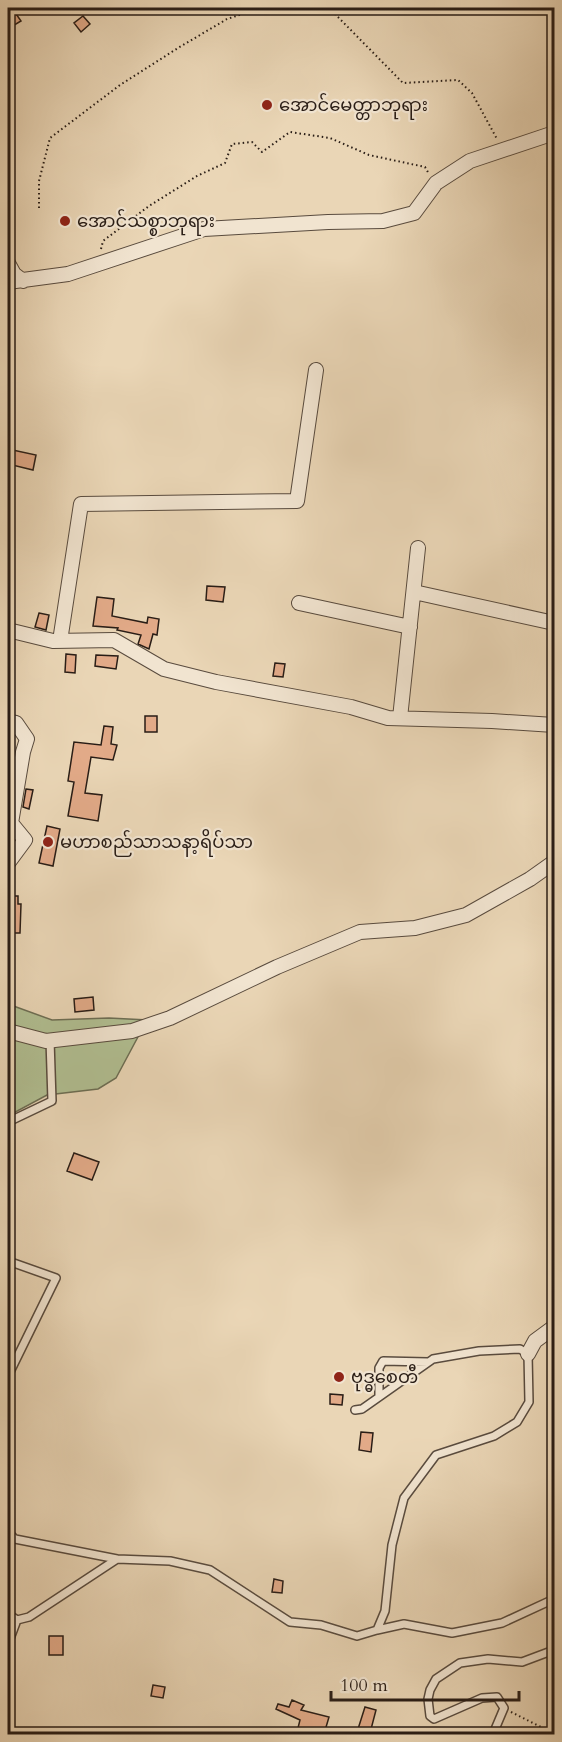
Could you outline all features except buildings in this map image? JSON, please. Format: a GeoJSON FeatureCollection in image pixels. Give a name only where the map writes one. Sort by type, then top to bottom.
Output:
{"type":"FeatureCollection","features":[{"type":"Feature","properties":{"kind":"street"},"geometry":{"type":"LineString","coordinates":[[8,282],[68,274],[204,229],[383,221],[414,213],[436,183],[470,161],[555,133]]}},
{"type":"Feature","properties":{"kind":"street"},"geometry":{"type":"LineString","coordinates":[[8,263],[14,274],[23,281]]}},
{"type":"Feature","properties":{"kind":"street"},"geometry":{"type":"LineString","coordinates":[[60,641],[81,504],[297,501],[316,370]]}},
{"type":"Feature","properties":{"kind":"street"},"geometry":{"type":"LineString","coordinates":[[400,718],[418,548]]}},
{"type":"Feature","properties":{"kind":"street"},"geometry":{"type":"LineString","coordinates":[[414,592],[555,623]]}},
{"type":"Feature","properties":{"kind":"street"},"geometry":{"type":"LineString","coordinates":[[299,603],[410,627]]}},
{"type":"Feature","properties":{"kind":"street"},"geometry":{"type":"LineString","coordinates":[[8,630],[60,641],[114,640],[164,669],[216,682],[351,707],[388,718],[555,725]]}},
{"type":"Feature","properties":{"kind":"street"},"geometry":{"type":"LineString","coordinates":[[8,721],[16,723],[27,739],[22,752],[11,823],[25,840],[8,863]]}},
{"type":"Feature","properties":{"kind":"street"},"geometry":{"type":"LineString","coordinates":[[8,1031],[51,1040],[132,1031],[170,1018],[277,967],[360,932],[415,928],[466,915],[530,879],[555,862]]}},
{"type":"Feature","properties":{"kind":"street"},"geometry":{"type":"LineString","coordinates":[[528,1354],[535,1341],[555,1327]]}},
{"type":"Feature","properties":{"kind":"lane"},"geometry":{"type":"LineString","coordinates":[[8,1122],[52,1101],[51,1040]]}},
{"type":"Feature","properties":{"kind":"lane"},"geometry":{"type":"LineString","coordinates":[[8,1261],[56,1278],[8,1376]]}},
{"type":"Feature","properties":{"kind":"lane"},"geometry":{"type":"LineString","coordinates":[[356,1410],[362,1409],[433,1359],[479,1351],[520,1349],[528,1354],[529,1401],[517,1422],[494,1436],[436,1455],[404,1498],[392,1545],[385,1611],[377,1630]]}},
{"type":"Feature","properties":{"kind":"lane"},"geometry":{"type":"LineString","coordinates":[[379,1396],[379,1368],[383,1361],[428,1362]]}},
{"type":"Feature","properties":{"kind":"lane"},"geometry":{"type":"LineString","coordinates":[[8,1532],[15,1539],[117,1559],[170,1561],[210,1570],[290,1622],[321,1625],[357,1636],[404,1624],[452,1633],[502,1623],[555,1599]]}},
{"type":"Feature","properties":{"kind":"lane"},"geometry":{"type":"LineString","coordinates":[[8,1614],[16,1620],[29,1617],[117,1559]]}},
{"type":"Feature","properties":{"kind":"lane"},"geometry":{"type":"LineString","coordinates":[[8,1644],[16,1620]]}},
{"type":"Feature","properties":{"kind":"lane"},"geometry":{"type":"LineString","coordinates":[[493,1734],[504,1708],[497,1697],[482,1698],[434,1719],[430,1716],[430,1690],[436,1679],[460,1664],[488,1659],[522,1662],[555,1650]]}},
{"type":"Feature","properties":{"kind":"path"},"geometry":{"type":"LineString","coordinates":[[39,208],[39,182],[50,138],[120,85],[178,48],[227,19],[261,8]]}},
{"type":"Feature","properties":{"kind":"path"},"geometry":{"type":"LineString","coordinates":[[313,8],[334,14],[403,83],[458,80],[472,93],[503,150]]}},
{"type":"Feature","properties":{"kind":"path"},"geometry":{"type":"LineString","coordinates":[[98,264],[103,242],[149,206],[197,176],[225,163],[232,144],[252,142],[262,152],[290,132],[330,138],[369,155],[425,167],[436,183]]}},
{"type":"Feature","properties":{"kind":"path"},"geometry":{"type":"LineString","coordinates":[[504,1708],[555,1732]]}},
{"type":"Feature","properties":{"kind":"green space"},"geometry":{"type":"Polygon","coordinates":[[[8,1004],[52,1020],[109,1018],[147,1020],[116,1078],[98,1089],[47,1095],[8,1116],[8,1004]]]}},
{"type":"Feature","properties":{"kind":"place","name":"အောင်မေတ္တာဘုရား"},"geometry":{"type":"Point","coordinates":[267,105]}},
{"type":"Feature","properties":{"kind":"place","name":"အောင်သစ္စာဘုရား"},"geometry":{"type":"Point","coordinates":[65,221]}},
{"type":"Feature","properties":{"kind":"place","name":"မဟာစည်သာသနာ့ရိပ်သာ"},"geometry":{"type":"Point","coordinates":[48,842]}},
{"type":"Feature","properties":{"kind":"place","name":"ဗုဒ္ဓစေတီ"},"geometry":{"type":"Point","coordinates":[339,1377]}}]}
